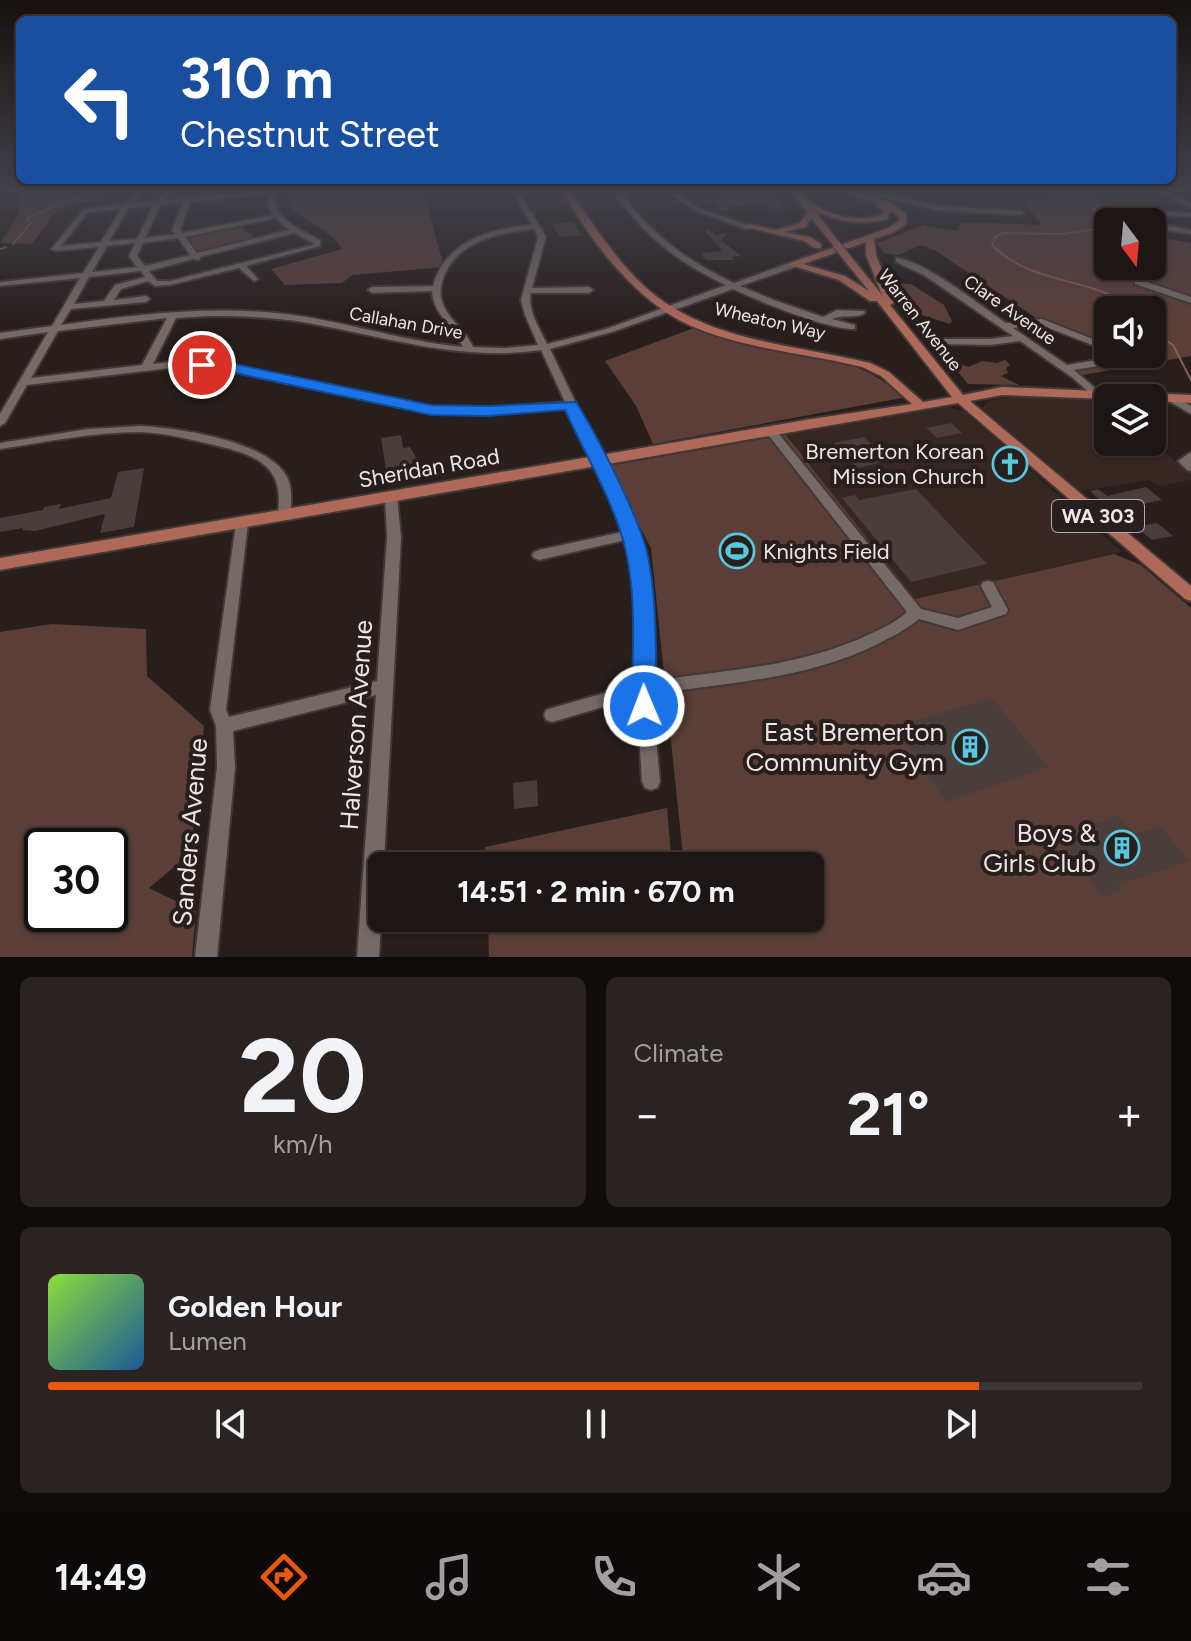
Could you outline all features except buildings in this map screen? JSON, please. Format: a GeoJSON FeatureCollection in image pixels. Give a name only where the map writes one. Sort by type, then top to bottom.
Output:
{"type":"FeatureCollection","features":[{"type":"Feature","properties":{"kind":"main road","name":"Wheaton Way"},"geometry":{"type":"LineString","coordinates":[[597,234],[622,268],[667,309],[701,326],[738,337],[866,365],[885,374],[917,402]]}},
{"type":"Feature","properties":{"kind":"main road"},"geometry":{"type":"LineString","coordinates":[[781,234],[807,239],[818,246]]}},
{"type":"Feature","properties":{"kind":"main road"},"geometry":{"type":"LineString","coordinates":[[795,264],[812,254],[818,246],[820,234]]}},
{"type":"Feature","properties":{"kind":"main road","name":"Warren Avenue"},"geometry":{"type":"LineString","coordinates":[[828,234],[959,398]]}},
{"type":"Feature","properties":{"kind":"main road"},"geometry":{"type":"LineString","coordinates":[[866,234],[880,282],[900,324]]}},
{"type":"Feature","properties":{"kind":"main road"},"geometry":{"type":"LineString","coordinates":[[795,264],[880,234]]}},
{"type":"Feature","properties":{"kind":"main road"},"geometry":{"type":"LineString","coordinates":[[795,264],[847,280],[890,311]]}},
{"type":"Feature","properties":{"kind":"main road","name":"Sheridan Road"},"geometry":{"type":"LineString","coordinates":[[866,414],[917,402],[1009,390],[1094,394]]}},
{"type":"Feature","properties":{"kind":"main road","name":"Sheridan Road"},"geometry":{"type":"LineString","coordinates":[[0,564],[959,398]]}},
{"type":"Feature","properties":{"kind":"main road","name":"WA 303"},"geometry":{"type":"LineString","coordinates":[[959,398],[1191,595]]}},
{"type":"Feature","properties":{"kind":"main road","name":"Sheridan Road"},"geometry":{"type":"LineString","coordinates":[[1166,399],[1191,399]]}},
{"type":"Feature","properties":{"kind":"street"},"geometry":{"type":"LineString","coordinates":[[66,234],[55,249],[190,234]]}},
{"type":"Feature","properties":{"kind":"street"},"geometry":{"type":"LineString","coordinates":[[0,423],[110,234]]}},
{"type":"Feature","properties":{"kind":"street"},"geometry":{"type":"LineString","coordinates":[[143,234],[133,256],[154,281]]}},
{"type":"Feature","properties":{"kind":"street"},"geometry":{"type":"LineString","coordinates":[[0,284],[143,269],[283,234]]}},
{"type":"Feature","properties":{"kind":"street"},"geometry":{"type":"LineString","coordinates":[[107,303],[118,287],[241,265],[317,244],[301,234]]}},
{"type":"Feature","properties":{"kind":"street"},"geometry":{"type":"LineString","coordinates":[[469,350],[467,342],[445,317],[436,301],[436,288],[447,262],[468,242],[492,234]]}},
{"type":"Feature","properties":{"kind":"street"},"geometry":{"type":"LineString","coordinates":[[539,234],[542,241],[525,300],[529,315],[598,461],[636,551],[641,579],[644,689],[651,782]]}},
{"type":"Feature","properties":{"kind":"street"},"geometry":{"type":"LineString","coordinates":[[651,234],[680,255],[777,305],[852,327]]}},
{"type":"Feature","properties":{"kind":"street"},"geometry":{"type":"LineString","coordinates":[[178,236],[196,258]]}},
{"type":"Feature","properties":{"kind":"street","name":"Clare Avenue"},"geometry":{"type":"LineString","coordinates":[[899,260],[927,273],[1065,368],[1094,392]]}},
{"type":"Feature","properties":{"kind":"street","name":"Callahan Drive"},"geometry":{"type":"LineString","coordinates":[[0,336],[173,315],[279,316],[441,348],[504,351],[545,348],[596,337],[795,264]]}},
{"type":"Feature","properties":{"kind":"street"},"geometry":{"type":"LineString","coordinates":[[241,265],[254,279]]}},
{"type":"Feature","properties":{"kind":"street"},"geometry":{"type":"LineString","coordinates":[[1138,282],[1191,300]]}},
{"type":"Feature","properties":{"kind":"street"},"geometry":{"type":"LineString","coordinates":[[372,290],[436,288]]}},
{"type":"Feature","properties":{"kind":"street"},"geometry":{"type":"LineString","coordinates":[[528,291],[589,290]]}},
{"type":"Feature","properties":{"kind":"street"},"geometry":{"type":"LineString","coordinates":[[67,307],[146,299]]}},
{"type":"Feature","properties":{"kind":"street"},"geometry":{"type":"LineString","coordinates":[[823,320],[837,313],[861,313]]}},
{"type":"Feature","properties":{"kind":"street"},"geometry":{"type":"LineString","coordinates":[[147,366],[173,315]]}},
{"type":"Feature","properties":{"kind":"street"},"geometry":{"type":"LineString","coordinates":[[1004,326],[1042,322],[1094,342]]}},
{"type":"Feature","properties":{"kind":"street"},"geometry":{"type":"LineString","coordinates":[[938,342],[990,342],[1022,338]]}},
{"type":"Feature","properties":{"kind":"street"},"geometry":{"type":"LineString","coordinates":[[1065,368],[1094,363]]}},
{"type":"Feature","properties":{"kind":"street"},"geometry":{"type":"LineString","coordinates":[[25,382],[179,364],[230,368],[431,410],[488,411],[570,405]]}},
{"type":"Feature","properties":{"kind":"street"},"geometry":{"type":"LineString","coordinates":[[1173,399],[1191,411]]}},
{"type":"Feature","properties":{"kind":"street"},"geometry":{"type":"LineString","coordinates":[[0,446],[100,431],[141,429],[191,436],[236,447],[265,460],[279,475],[285,490],[284,515]]}},
{"type":"Feature","properties":{"kind":"street"},"geometry":{"type":"LineString","coordinates":[[770,430],[916,613],[958,624],[1001,610],[988,586]]}},
{"type":"Feature","properties":{"kind":"street","name":"Halverson Avenue"},"geometry":{"type":"LineString","coordinates":[[368,957],[394,537],[391,497]]}},
{"type":"Feature","properties":{"kind":"street","name":"Sanders Avenue"},"geometry":{"type":"LineString","coordinates":[[206,957],[226,767],[224,726],[218,710],[242,523]]}},
{"type":"Feature","properties":{"kind":"street"},"geometry":{"type":"LineString","coordinates":[[539,555],[629,535]]}},
{"type":"Feature","properties":{"kind":"street"},"geometry":{"type":"LineString","coordinates":[[552,715],[644,689],[757,675],[809,664],[865,645],[909,621],[916,613]]}},
{"type":"Feature","properties":{"kind":"street"},"geometry":{"type":"LineString","coordinates":[[224,726],[386,686]]}},
{"type":"Feature","properties":{"kind":"shaded area"},"geometry":{"type":"Polygon","coordinates":[[[6,234],[40,234],[32,244],[0,243],[6,234]]]}},
{"type":"Feature","properties":{"kind":"shaded area"},"geometry":{"type":"Polygon","coordinates":[[[250,234],[258,240],[201,254],[185,236],[250,234]]]}},
{"type":"Feature","properties":{"kind":"shaded area"},"geometry":{"type":"Polygon","coordinates":[[[328,234],[435,234],[444,267],[352,275],[342,283],[285,285],[271,269],[342,249],[328,234]]]}},
{"type":"Feature","properties":{"kind":"shaded area"},"geometry":{"type":"Polygon","coordinates":[[[901,234],[1094,234],[1094,280],[1166,280],[1166,239],[1191,243],[1191,356],[1166,360],[1166,296],[1094,296],[1094,342],[1042,322],[936,251],[920,245],[898,255],[884,253],[877,243],[901,234]]]}},
{"type":"Feature","properties":{"kind":"shaded area"},"geometry":{"type":"Polygon","coordinates":[[[894,283],[911,284],[944,305],[952,321],[950,324],[909,311],[891,288],[894,283]]]}},
{"type":"Feature","properties":{"kind":"shaded area"},"geometry":{"type":"Polygon","coordinates":[[[694,328],[741,344],[848,365],[886,383],[902,398],[653,444],[636,406],[605,361],[694,328]]]}},
{"type":"Feature","properties":{"kind":"shaded area"},"geometry":{"type":"Polygon","coordinates":[[[941,352],[948,353],[951,360],[968,367],[982,361],[997,363],[1005,360],[1010,365],[1006,368],[1008,373],[1001,376],[1019,385],[968,384],[941,352]]]}},
{"type":"Feature","properties":{"kind":"shaded area"},"geometry":{"type":"Polygon","coordinates":[[[1094,364],[1094,368],[1123,368],[1077,376],[1065,368],[1094,364]]]}},
{"type":"Feature","properties":{"kind":"shaded area"},"geometry":{"type":"Polygon","coordinates":[[[1007,397],[1090,400],[1094,403],[1094,456],[1166,454],[1191,472],[1191,480],[1159,486],[1150,480],[1081,491],[982,408],[988,401],[1007,397]]]}},
{"type":"Feature","properties":{"kind":"shaded area"},"geometry":{"type":"Polygon","coordinates":[[[947,407],[965,412],[1122,552],[915,599],[786,435],[947,407]]]}},
{"type":"Feature","properties":{"kind":"shaded area"},"geometry":{"type":"Polygon","coordinates":[[[786,435],[915,599],[1114,554],[1141,565],[1191,608],[1191,957],[489,957],[488,932],[824,932],[824,852],[683,852],[651,548],[608,466],[786,435]]]}},
{"type":"Feature","properties":{"kind":"shaded area"},"geometry":{"type":"Polygon","coordinates":[[[52,624],[146,629],[147,676],[204,726],[191,853],[149,888],[196,911],[192,957],[0,957],[0,632],[52,624]]]}},
{"type":"Feature","properties":{"kind":"shaded area"},"geometry":{"type":"Polygon","coordinates":[[[667,808],[671,852],[485,852],[485,847],[667,808]]]}},
{"type":"Feature","properties":{"kind":"waterway"},"geometry":{"type":"LineString","coordinates":[[13,244],[22,234]]}},
{"type":"Feature","properties":{"kind":"waterway"},"geometry":{"type":"LineString","coordinates":[[1002,234],[995,237],[992,245],[1025,268],[1112,296]]}},
{"type":"Feature","properties":{"kind":"waterway"},"geometry":{"type":"LineString","coordinates":[[1043,234],[1065,234]]}},
{"type":"Feature","properties":{"kind":"waterway"},"geometry":{"type":"LineString","coordinates":[[0,249],[6,247]]}},
{"type":"Feature","properties":{"kind":"waterway"},"geometry":{"type":"LineString","coordinates":[[1166,340],[1173,345],[1191,380]]}},
{"type":"Feature","properties":{"kind":"place","name":"Bremerton Korean Mission Church"},"geometry":{"type":"Point","coordinates":[1010,464]}},
{"type":"Feature","properties":{"kind":"place","name":"Knights Field"},"geometry":{"type":"Point","coordinates":[737,551]}},
{"type":"Feature","properties":{"kind":"place","name":"East Bremerton Community Gym"},"geometry":{"type":"Point","coordinates":[970,747]}},
{"type":"Feature","properties":{"kind":"place","name":"Boys & Girls Club"},"geometry":{"type":"Point","coordinates":[1122,848]}},
{"type":"Feature","properties":{"kind":"route"},"geometry":{"type":"LineString","coordinates":[[202,365],[230,368],[431,410],[488,411],[570,405],[614,495],[636,551],[643,609],[644,706]]}}]}
